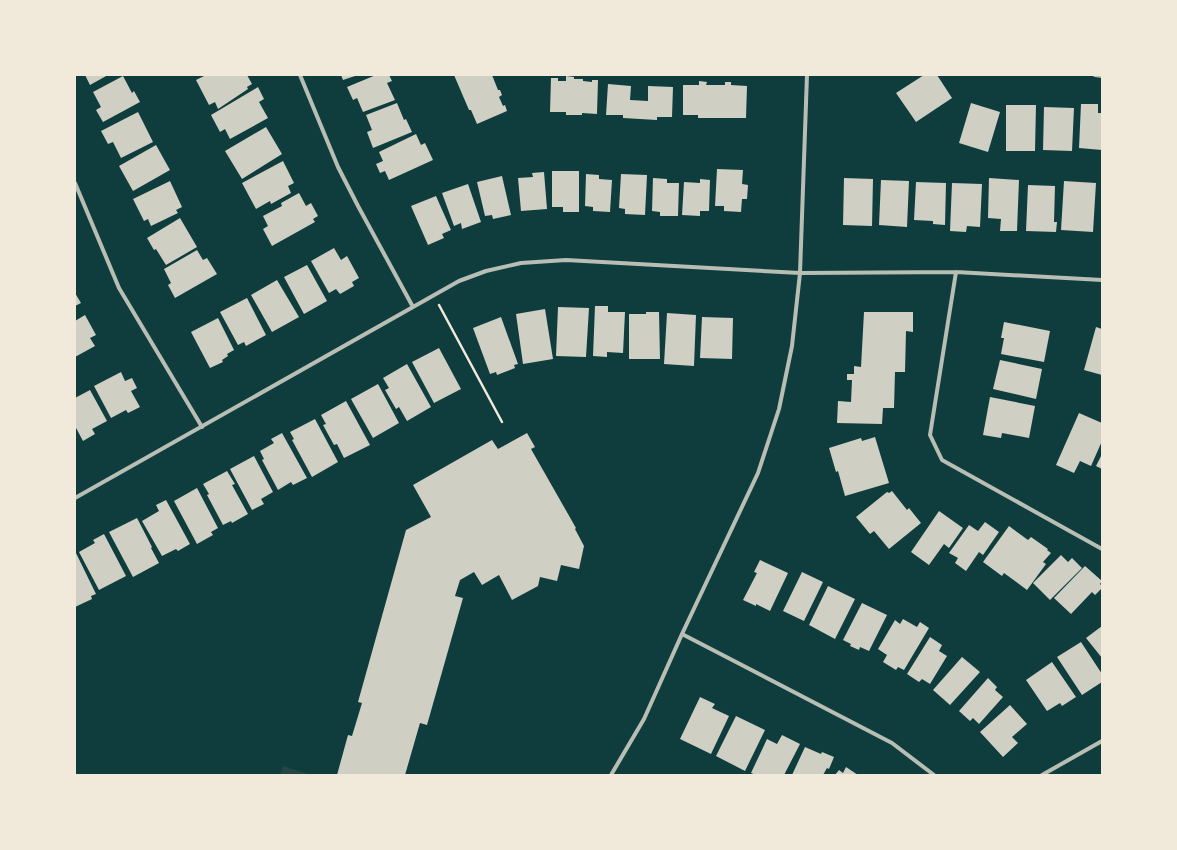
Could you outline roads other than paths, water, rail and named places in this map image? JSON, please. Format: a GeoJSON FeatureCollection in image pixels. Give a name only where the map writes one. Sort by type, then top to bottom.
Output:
{"type":"FeatureCollection","features":[{"type":"Feature","properties":{"kind":"street"},"geometry":{"type":"LineString","coordinates":[[300,75],[338,167],[413,307]]}},
{"type":"Feature","properties":{"kind":"street"},"geometry":{"type":"LineString","coordinates":[[611,775],[644,719],[682,634],[758,473],[779,409],[792,346],[800,273],[807,75]]}},
{"type":"Feature","properties":{"kind":"street"},"geometry":{"type":"LineString","coordinates":[[1095,75],[1102,76]]}},
{"type":"Feature","properties":{"kind":"street"},"geometry":{"type":"LineString","coordinates":[[75,183],[119,288],[202,427]]}},
{"type":"Feature","properties":{"kind":"street"},"geometry":{"type":"LineString","coordinates":[[75,498],[459,281],[486,271],[521,263],[566,260],[800,273],[956,272],[1102,280]]}},
{"type":"Feature","properties":{"kind":"street"},"geometry":{"type":"LineString","coordinates":[[956,272],[930,435],[942,460],[1102,549]]}},
{"type":"Feature","properties":{"kind":"street"},"geometry":{"type":"LineString","coordinates":[[682,634],[892,743],[934,775]]}},
{"type":"Feature","properties":{"kind":"street"},"geometry":{"type":"LineString","coordinates":[[1042,775],[1102,741]]}}]}
